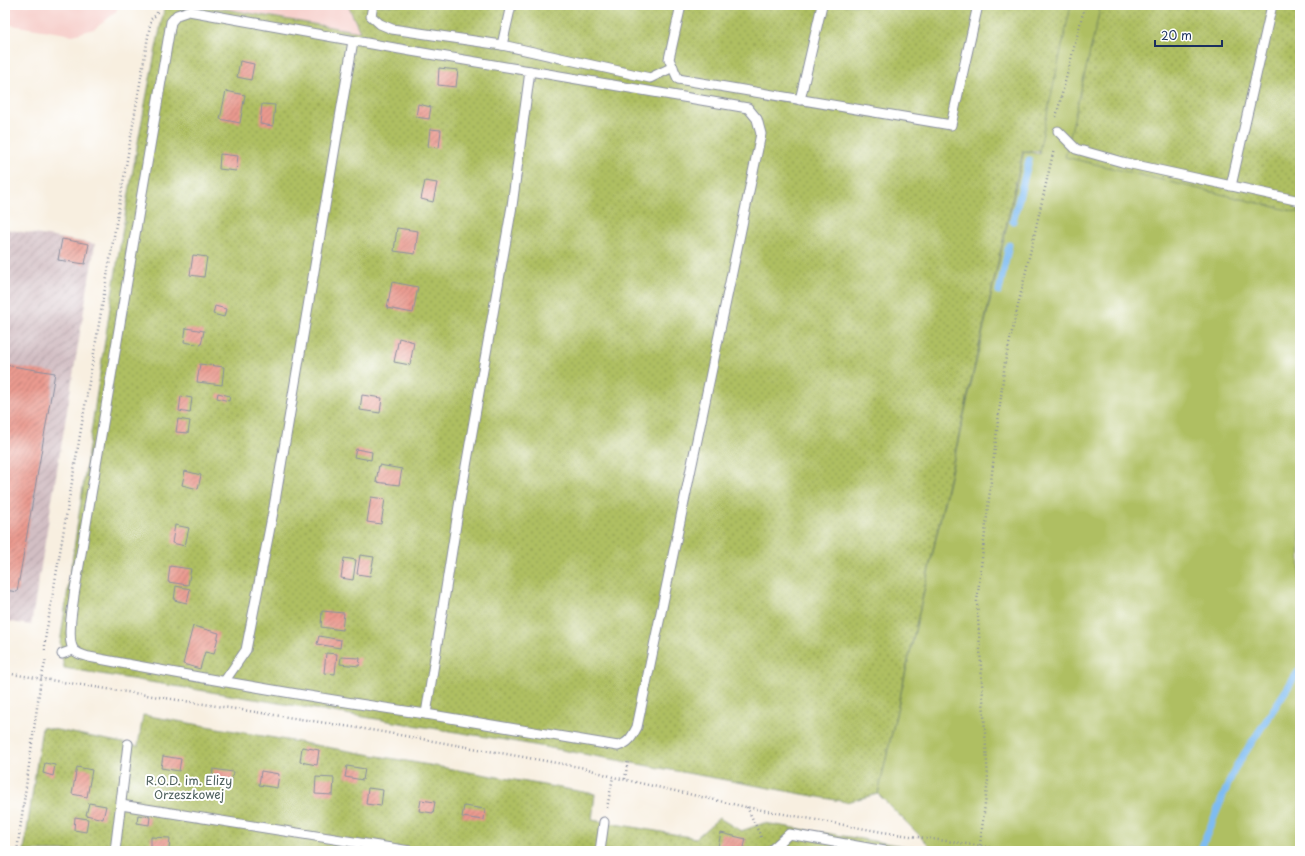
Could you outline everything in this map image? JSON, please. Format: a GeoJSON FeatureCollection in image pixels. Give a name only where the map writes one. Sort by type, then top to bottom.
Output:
{"type":"FeatureCollection","features":[{"type":"Feature","properties":{"kind":"lane"},"geometry":{"type":"LineString","coordinates":[[373,5],[372,16],[380,24],[392,29],[502,45],[650,78],[673,67]]}},
{"type":"Feature","properties":{"kind":"lane"},"geometry":{"type":"LineString","coordinates":[[502,45],[511,5]]}},
{"type":"Feature","properties":{"kind":"lane"},"geometry":{"type":"LineString","coordinates":[[681,5],[668,59],[678,79],[951,125],[978,5]]}},
{"type":"Feature","properties":{"kind":"lane"},"geometry":{"type":"LineString","coordinates":[[800,100],[822,5]]}},
{"type":"Feature","properties":{"kind":"lane"},"geometry":{"type":"LineString","coordinates":[[1231,186],[1272,5]]}},
{"type":"Feature","properties":{"kind":"lane"},"geometry":{"type":"LineString","coordinates":[[189,11],[353,41],[748,108],[757,119],[761,134],[663,609],[637,727],[631,739],[626,743],[618,746],[426,714],[302,696],[89,657],[78,654],[73,650],[69,639],[74,595],[171,22],[177,15],[189,11]]}},
{"type":"Feature","properties":{"kind":"lane"},"geometry":{"type":"LineString","coordinates":[[224,682],[246,650],[274,507],[353,41]]}},
{"type":"Feature","properties":{"kind":"lane"},"geometry":{"type":"LineString","coordinates":[[426,714],[458,506],[512,206],[530,71]]}},
{"type":"Feature","properties":{"kind":"lane"},"geometry":{"type":"LineString","coordinates":[[1058,131],[1076,149],[1122,162],[1300,201]]}},
{"type":"Feature","properties":{"kind":"lane"},"geometry":{"type":"LineString","coordinates":[[62,654],[73,650]]}},
{"type":"Feature","properties":{"kind":"lane"},"geometry":{"type":"LineString","coordinates":[[115,851],[128,744]]}},
{"type":"Feature","properties":{"kind":"lane"},"geometry":{"type":"LineString","coordinates":[[121,805],[410,851]]}},
{"type":"Feature","properties":{"kind":"lane"},"geometry":{"type":"LineString","coordinates":[[600,851],[604,822]]}},
{"type":"Feature","properties":{"kind":"lane"},"geometry":{"type":"LineString","coordinates":[[770,851],[789,834],[885,851]]}},
{"type":"Feature","properties":{"kind":"path"},"geometry":{"type":"LineString","coordinates":[[156,15],[158,5]]}},
{"type":"Feature","properties":{"kind":"path"},"geometry":{"type":"LineString","coordinates":[[980,845],[988,780],[978,594],[1005,362],[1058,131],[1056,118],[1085,5]]}},
{"type":"Feature","properties":{"kind":"path"},"geometry":{"type":"LineString","coordinates":[[17,851],[41,679],[46,659],[45,640],[151,19]]}},
{"type":"Feature","properties":{"kind":"path"},"geometry":{"type":"LineString","coordinates":[[46,659],[62,654]]}},
{"type":"Feature","properties":{"kind":"path"},"geometry":{"type":"LineString","coordinates":[[5,673],[377,731],[585,768],[613,777],[746,807],[888,833],[1017,851]]}},
{"type":"Feature","properties":{"kind":"path"},"geometry":{"type":"LineString","coordinates":[[604,822],[613,777]]}},
{"type":"Feature","properties":{"kind":"path"},"geometry":{"type":"LineString","coordinates":[[746,807],[755,826]]}},
{"type":"Feature","properties":{"kind":"shaded area"},"geometry":{"type":"Polygon","coordinates":[[[5,5],[119,5],[115,13],[94,29],[73,35],[5,24],[5,5]]]}},
{"type":"Feature","properties":{"kind":"shaded area"},"geometry":{"type":"Polygon","coordinates":[[[206,5],[348,5],[361,32],[206,5]]]}},
{"type":"Feature","properties":{"kind":"shaded area"},"geometry":{"type":"Polygon","coordinates":[[[5,229],[95,244],[31,625],[5,621],[5,229]]]}},
{"type":"Feature","properties":{"kind":"green space"},"geometry":{"type":"Polygon","coordinates":[[[165,5],[201,5],[360,32],[348,5],[1071,5],[1039,151],[1023,151],[878,794],[846,802],[523,743],[64,668],[60,643],[95,403],[120,243],[165,5]]]}},
{"type":"Feature","properties":{"kind":"green space"},"geometry":{"type":"Polygon","coordinates":[[[1068,5],[1300,5],[1300,851],[935,851],[878,794],[1024,151],[1040,154],[1036,137],[1068,5]]]}},
{"type":"Feature","properties":{"kind":"green space"},"geometry":{"type":"Polygon","coordinates":[[[1101,5],[1300,5],[1300,213],[1065,157],[1101,5]]]}},
{"type":"Feature","properties":{"kind":"green space","name":"R.O.D. im. Elizy Orzeszkowej"},"geometry":{"type":"Polygon","coordinates":[[[143,715],[595,794],[592,820],[696,838],[719,818],[741,831],[764,823],[934,851],[24,851],[42,727],[138,746],[143,715]]]}},
{"type":"Feature","properties":{"kind":"building"},"geometry":{"type":"Polygon","coordinates":[[[240,61],[254,64],[251,80],[237,77],[240,61]]]}},
{"type":"Feature","properties":{"kind":"building"},"geometry":{"type":"Polygon","coordinates":[[[439,68],[458,70],[456,87],[438,85],[439,68]]]}},
{"type":"Feature","properties":{"kind":"building"},"geometry":{"type":"Polygon","coordinates":[[[226,91],[245,95],[240,123],[220,119],[226,91]]]}},
{"type":"Feature","properties":{"kind":"building"},"geometry":{"type":"Polygon","coordinates":[[[262,104],[275,105],[273,126],[260,124],[262,104]]]}},
{"type":"Feature","properties":{"kind":"building"},"geometry":{"type":"Polygon","coordinates":[[[418,104],[431,107],[429,119],[416,117],[418,104]]]}},
{"type":"Feature","properties":{"kind":"building"},"geometry":{"type":"Polygon","coordinates":[[[430,129],[441,130],[439,148],[428,147],[430,129]]]}},
{"type":"Feature","properties":{"kind":"building"},"geometry":{"type":"Polygon","coordinates":[[[220,154],[238,156],[236,171],[219,169],[220,154]]]}},
{"type":"Feature","properties":{"kind":"building"},"geometry":{"type":"Polygon","coordinates":[[[425,181],[437,183],[433,202],[421,199],[425,181]]]}},
{"type":"Feature","properties":{"kind":"building"},"geometry":{"type":"Polygon","coordinates":[[[397,228],[418,231],[415,254],[394,251],[397,228]]]}},
{"type":"Feature","properties":{"kind":"building"},"geometry":{"type":"Polygon","coordinates":[[[62,239],[89,244],[85,264],[58,260],[62,239]]]}},
{"type":"Feature","properties":{"kind":"building"},"geometry":{"type":"Polygon","coordinates":[[[193,255],[207,257],[204,277],[190,275],[193,255]]]}},
{"type":"Feature","properties":{"kind":"building"},"geometry":{"type":"Polygon","coordinates":[[[392,282],[418,287],[413,313],[387,308],[392,282]]]}},
{"type":"Feature","properties":{"kind":"building"},"geometry":{"type":"Polygon","coordinates":[[[215,306],[226,309],[224,317],[213,314],[215,306]]]}},
{"type":"Feature","properties":{"kind":"building"},"geometry":{"type":"Polygon","coordinates":[[[186,328],[204,331],[201,345],[184,342],[186,328]]]}},
{"type":"Feature","properties":{"kind":"building"},"geometry":{"type":"Polygon","coordinates":[[[399,338],[414,342],[410,365],[394,362],[399,338]]]}},
{"type":"Feature","properties":{"kind":"building"},"geometry":{"type":"Polygon","coordinates":[[[200,364],[224,367],[222,385],[197,382],[200,364]]]}},
{"type":"Feature","properties":{"kind":"building"},"geometry":{"type":"Polygon","coordinates":[[[5,365],[55,373],[17,592],[5,590],[5,365]]]}},
{"type":"Feature","properties":{"kind":"building"},"geometry":{"type":"Polygon","coordinates":[[[218,393],[230,396],[229,401],[217,398],[218,393]]]}},
{"type":"Feature","properties":{"kind":"building"},"geometry":{"type":"Polygon","coordinates":[[[362,395],[382,398],[380,413],[360,410],[362,395]]]}},
{"type":"Feature","properties":{"kind":"building"},"geometry":{"type":"Polygon","coordinates":[[[181,396],[192,398],[190,413],[179,411],[181,396]]]}},
{"type":"Feature","properties":{"kind":"building"},"geometry":{"type":"Polygon","coordinates":[[[178,419],[190,421],[188,433],[176,432],[178,419]]]}},
{"type":"Feature","properties":{"kind":"building"},"geometry":{"type":"Polygon","coordinates":[[[356,449],[372,452],[371,460],[354,457],[356,449]]]}},
{"type":"Feature","properties":{"kind":"building"},"geometry":{"type":"Polygon","coordinates":[[[379,465],[402,469],[399,485],[376,482],[379,465]]]}},
{"type":"Feature","properties":{"kind":"building"},"geometry":{"type":"Polygon","coordinates":[[[185,471],[201,475],[198,489],[182,485],[185,471]]]}},
{"type":"Feature","properties":{"kind":"building"},"geometry":{"type":"Polygon","coordinates":[[[371,497],[385,499],[381,524],[367,522],[371,497]]]}},
{"type":"Feature","properties":{"kind":"building"},"geometry":{"type":"Polygon","coordinates":[[[175,525],[189,528],[185,546],[172,543],[175,525]]]}},
{"type":"Feature","properties":{"kind":"building"},"geometry":{"type":"Polygon","coordinates":[[[360,555],[374,557],[370,576],[357,574],[360,555]]]}},
{"type":"Feature","properties":{"kind":"building"},"geometry":{"type":"Polygon","coordinates":[[[344,558],[356,560],[353,580],[341,578],[344,558]]]}},
{"type":"Feature","properties":{"kind":"building"},"geometry":{"type":"Polygon","coordinates":[[[170,566],[191,569],[188,585],[168,582],[170,566]]]}},
{"type":"Feature","properties":{"kind":"building"},"geometry":{"type":"Polygon","coordinates":[[[176,586],[190,589],[187,603],[174,600],[176,586]]]}},
{"type":"Feature","properties":{"kind":"building"},"geometry":{"type":"Polygon","coordinates":[[[322,611],[344,613],[342,630],[321,627],[322,611]]]}},
{"type":"Feature","properties":{"kind":"building"},"geometry":{"type":"Polygon","coordinates":[[[193,626],[219,633],[214,654],[205,652],[200,669],[183,664],[193,626]]]}},
{"type":"Feature","properties":{"kind":"building"},"geometry":{"type":"Polygon","coordinates":[[[319,636],[341,640],[340,648],[317,644],[319,636]]]}},
{"type":"Feature","properties":{"kind":"building"},"geometry":{"type":"Polygon","coordinates":[[[326,653],[337,654],[335,674],[324,673],[326,653]]]}},
{"type":"Feature","properties":{"kind":"building"},"geometry":{"type":"Polygon","coordinates":[[[341,657],[360,658],[359,666],[340,664],[341,657]]]}},
{"type":"Feature","properties":{"kind":"building"},"geometry":{"type":"Polygon","coordinates":[[[302,747],[319,750],[317,765],[300,762],[302,747]]]}},
{"type":"Feature","properties":{"kind":"building"},"geometry":{"type":"Polygon","coordinates":[[[163,756],[181,759],[179,771],[161,768],[163,756]]]}},
{"type":"Feature","properties":{"kind":"building"},"geometry":{"type":"Polygon","coordinates":[[[45,763],[55,765],[53,776],[43,773],[45,763]]]}},
{"type":"Feature","properties":{"kind":"building"},"geometry":{"type":"Polygon","coordinates":[[[347,766],[365,769],[363,780],[345,777],[347,766]]]}},
{"type":"Feature","properties":{"kind":"building"},"geometry":{"type":"Polygon","coordinates":[[[77,767],[92,770],[87,797],[72,794],[77,767]]]}},
{"type":"Feature","properties":{"kind":"building"},"geometry":{"type":"Polygon","coordinates":[[[213,769],[233,772],[232,781],[212,779],[213,769]]]}},
{"type":"Feature","properties":{"kind":"building"},"geometry":{"type":"Polygon","coordinates":[[[261,771],[279,774],[277,788],[259,785],[261,771]]]}},
{"type":"Feature","properties":{"kind":"building"},"geometry":{"type":"Polygon","coordinates":[[[316,777],[334,778],[333,795],[315,794],[316,777]]]}},
{"type":"Feature","properties":{"kind":"building"},"geometry":{"type":"Polygon","coordinates":[[[368,788],[383,790],[381,806],[366,804],[368,788]]]}},
{"type":"Feature","properties":{"kind":"building"},"geometry":{"type":"Polygon","coordinates":[[[421,800],[435,802],[433,813],[419,811],[421,800]]]}},
{"type":"Feature","properties":{"kind":"building"},"geometry":{"type":"Polygon","coordinates":[[[89,803],[106,806],[103,819],[86,815],[89,803]]]}},
{"type":"Feature","properties":{"kind":"building"},"geometry":{"type":"Polygon","coordinates":[[[464,806],[485,809],[484,820],[462,817],[464,806]]]}},
{"type":"Feature","properties":{"kind":"building"},"geometry":{"type":"Polygon","coordinates":[[[138,815],[150,817],[149,825],[137,823],[138,815]]]}},
{"type":"Feature","properties":{"kind":"building"},"geometry":{"type":"Polygon","coordinates":[[[75,817],[88,819],[86,832],[74,830],[75,817]]]}},
{"type":"Feature","properties":{"kind":"building"},"geometry":{"type":"Polygon","coordinates":[[[721,833],[746,839],[743,851],[717,851],[721,833]]]}},
{"type":"Feature","properties":{"kind":"building"},"geometry":{"type":"Polygon","coordinates":[[[151,837],[170,838],[169,851],[151,850],[151,837]]]}},
{"type":"Feature","properties":{"kind":"waterway"},"geometry":{"type":"LineString","coordinates":[[1013,221],[1029,160]]}},
{"type":"Feature","properties":{"kind":"waterway"},"geometry":{"type":"LineString","coordinates":[[999,291],[1009,245]]}},
{"type":"Feature","properties":{"kind":"waterway"},"geometry":{"type":"LineString","coordinates":[[1200,851],[1235,768],[1300,669]]}}]}
